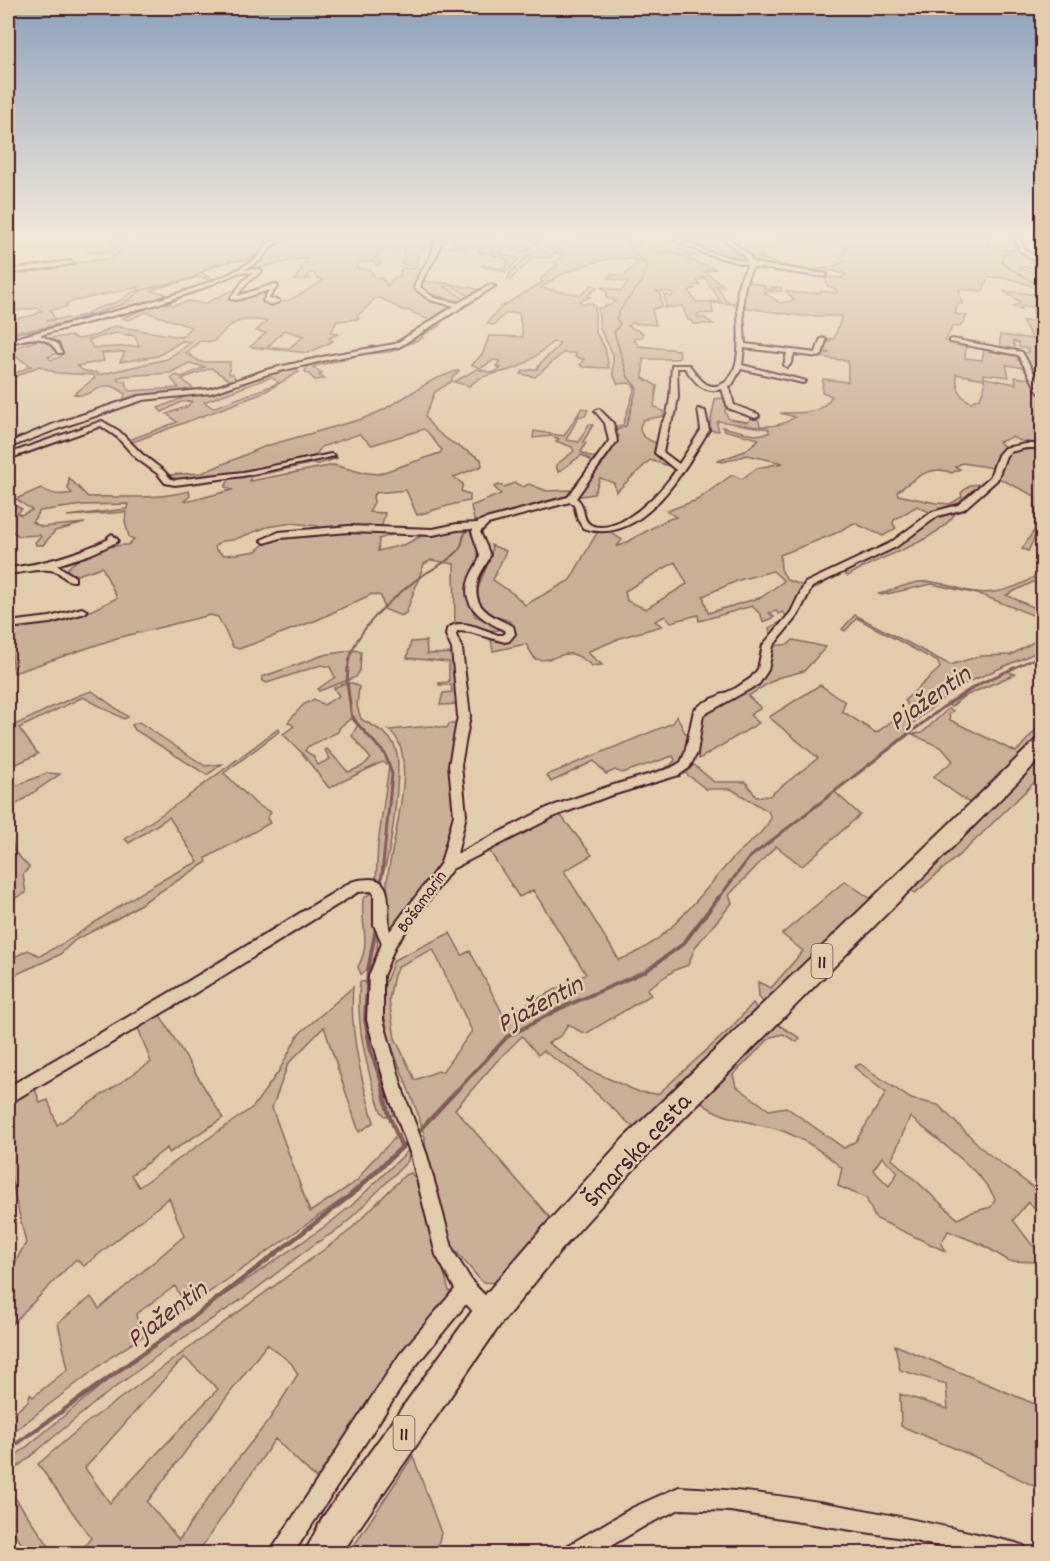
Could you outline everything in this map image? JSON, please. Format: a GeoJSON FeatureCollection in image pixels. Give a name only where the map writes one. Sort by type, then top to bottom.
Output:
{"type":"FeatureCollection","features":[{"type":"Feature","properties":{"kind":"main road","name":"Šmarska cesta"},"geometry":{"type":"LineString","coordinates":[[321,1554],[335,1529],[489,1314],[552,1239],[644,1137],[1002,788],[1042,746]]}},
{"type":"Feature","properties":{"kind":"street"},"geometry":{"type":"LineString","coordinates":[[8,342],[131,309]]}},
{"type":"Feature","properties":{"kind":"street"},"geometry":{"type":"LineString","coordinates":[[8,446],[57,426],[142,398],[211,391],[266,372],[331,357],[397,346],[453,309]]}},
{"type":"Feature","properties":{"kind":"street"},"geometry":{"type":"LineString","coordinates":[[680,469],[659,453],[665,425],[671,416],[674,397],[674,366],[687,366],[699,382],[706,386],[725,386],[730,383],[738,366],[742,346],[741,309]]}},
{"type":"Feature","properties":{"kind":"street"},"geometry":{"type":"LineString","coordinates":[[29,335],[45,339],[59,348],[60,352]]}},
{"type":"Feature","properties":{"kind":"street"},"geometry":{"type":"LineString","coordinates":[[742,346],[819,355],[823,340]]}},
{"type":"Feature","properties":{"kind":"street"},"geometry":{"type":"LineString","coordinates":[[952,341],[1020,354],[1029,366],[1030,376],[1042,391]]}},
{"type":"Feature","properties":{"kind":"street"},"geometry":{"type":"LineString","coordinates":[[787,365],[791,352]]}},
{"type":"Feature","properties":{"kind":"street"},"geometry":{"type":"LineString","coordinates":[[738,366],[803,381]]}},
{"type":"Feature","properties":{"kind":"street"},"geometry":{"type":"LineString","coordinates":[[725,386],[731,406],[755,416]]}},
{"type":"Feature","properties":{"kind":"street"},"geometry":{"type":"LineString","coordinates":[[265,540],[279,535],[349,529],[433,532],[479,526],[485,522],[528,513],[571,499],[597,468],[613,441],[609,423],[599,411]]}},
{"type":"Feature","properties":{"kind":"street"},"geometry":{"type":"LineString","coordinates":[[571,499],[578,503],[586,526],[615,530],[625,524],[658,496],[680,469],[705,430],[701,411]]}},
{"type":"Feature","properties":{"kind":"street"},"geometry":{"type":"LineString","coordinates":[[8,457],[102,423],[122,435],[135,452],[164,474],[168,481],[174,483],[243,474],[331,456]]}},
{"type":"Feature","properties":{"kind":"street"},"geometry":{"type":"LineString","coordinates":[[447,865],[551,812],[685,765],[691,753],[698,713],[755,681],[763,670],[768,645],[795,613],[808,585],[893,545],[935,514],[961,507],[994,478],[1002,455],[1007,450],[1026,446],[1042,446]]}},
{"type":"Feature","properties":{"kind":"street","name":"Bošamarin"},"geometry":{"type":"LineString","coordinates":[[479,526],[476,532],[485,550],[485,557],[474,578],[472,591],[477,610],[483,617],[509,628],[510,634],[504,639],[496,639],[470,628],[459,626],[452,629],[451,635],[457,649],[464,716],[455,765],[460,815],[447,865],[390,942],[376,976],[375,1020],[396,1094],[419,1155],[445,1255],[466,1290],[489,1314]]}},
{"type":"Feature","properties":{"kind":"street"},"geometry":{"type":"LineString","coordinates":[[39,569],[100,547],[114,540],[112,537]]}},
{"type":"Feature","properties":{"kind":"street"},"geometry":{"type":"LineString","coordinates":[[8,572],[57,568],[72,579]]}},
{"type":"Feature","properties":{"kind":"street"},"geometry":{"type":"LineString","coordinates":[[8,625],[50,620],[82,611]]}},
{"type":"Feature","properties":{"kind":"street","name":"Bošamarin"},"geometry":{"type":"LineString","coordinates":[[8,1096],[164,1004],[356,886],[374,885],[381,891],[380,927],[382,935],[390,942]]}},
{"type":"Feature","properties":{"kind":"street"},"geometry":{"type":"LineString","coordinates":[[280,1554],[408,1361],[466,1290]]}},
{"type":"Feature","properties":{"kind":"street"},"geometry":{"type":"LineString","coordinates":[[575,1554],[640,1515],[679,1498],[730,1500],[903,1527],[1012,1553]]}},
{"type":"Feature","properties":{"kind":"shaded area"},"geometry":{"type":"Polygon","coordinates":[[[8,309],[32,309],[8,312],[8,309]]]}},
{"type":"Feature","properties":{"kind":"shaded area"},"geometry":{"type":"Polygon","coordinates":[[[39,309],[57,309],[50,310],[55,319],[46,321],[67,318],[69,320],[83,315],[90,318],[36,333],[22,330],[8,333],[8,320],[34,315],[42,311],[39,309]]]}},
{"type":"Feature","properties":{"kind":"shaded area"},"geometry":{"type":"Polygon","coordinates":[[[94,309],[124,309],[94,317],[87,314],[94,309]]]}},
{"type":"Feature","properties":{"kind":"shaded area"},"geometry":{"type":"Polygon","coordinates":[[[145,309],[365,309],[357,316],[359,319],[337,321],[331,332],[338,334],[329,338],[333,341],[308,353],[250,347],[266,333],[256,331],[267,321],[237,322],[213,342],[200,341],[186,353],[201,362],[230,362],[229,374],[233,374],[237,382],[234,383],[211,368],[182,379],[197,392],[123,403],[125,394],[110,386],[87,394],[74,394],[95,378],[93,375],[57,373],[39,366],[8,380],[8,377],[31,366],[8,352],[8,344],[14,348],[42,339],[53,345],[58,353],[48,357],[51,360],[61,357],[62,352],[47,338],[71,336],[79,339],[97,335],[114,326],[181,337],[191,327],[146,312],[128,320],[122,318],[145,309]],[[284,330],[268,347],[289,348],[304,336],[284,330]],[[115,333],[89,340],[93,348],[139,346],[135,336],[115,333]],[[182,341],[158,356],[120,362],[125,352],[102,353],[104,361],[77,366],[84,371],[98,373],[98,375],[167,359],[191,342],[182,341]],[[189,363],[170,373],[117,378],[118,381],[125,381],[129,391],[179,388],[171,378],[176,375],[182,377],[205,367],[189,363]]]}},
{"type":"Feature","properties":{"kind":"shaded area"},"geometry":{"type":"Polygon","coordinates":[[[400,309],[452,309],[433,322],[408,310],[400,309]]]}},
{"type":"Feature","properties":{"kind":"shaded area"},"geometry":{"type":"Polygon","coordinates":[[[499,309],[595,309],[595,331],[605,348],[609,368],[583,367],[580,365],[584,359],[575,357],[576,353],[563,353],[535,377],[521,374],[523,371],[537,369],[560,343],[553,342],[526,363],[515,368],[488,375],[470,386],[454,382],[477,369],[493,373],[501,368],[496,366],[500,361],[494,360],[481,368],[472,365],[483,353],[489,336],[523,337],[519,313],[506,313],[494,325],[487,324],[499,309]]]}},
{"type":"Feature","properties":{"kind":"shaded area"},"geometry":{"type":"Polygon","coordinates":[[[598,309],[655,309],[652,310],[656,325],[631,323],[628,326],[643,333],[643,336],[634,339],[638,346],[679,350],[680,357],[677,359],[643,359],[643,378],[657,386],[654,406],[664,412],[664,416],[643,420],[641,433],[659,444],[659,457],[670,464],[669,466],[650,460],[616,492],[614,483],[600,478],[594,494],[575,497],[606,457],[610,448],[612,428],[623,425],[635,387],[629,383],[618,384],[613,374],[613,354],[600,329],[598,309]]]}},
{"type":"Feature","properties":{"kind":"shaded area"},"geometry":{"type":"Polygon","coordinates":[[[683,309],[712,309],[713,313],[697,314],[698,318],[705,318],[713,324],[693,324],[691,320],[688,320],[683,309]]]}},
{"type":"Feature","properties":{"kind":"shaded area"},"geometry":{"type":"Polygon","coordinates":[[[752,309],[957,309],[955,314],[967,316],[960,327],[953,326],[945,341],[966,343],[965,358],[982,360],[985,346],[1020,354],[1022,359],[1018,360],[1024,362],[1026,368],[1006,365],[1009,377],[984,374],[984,378],[1016,384],[1015,377],[1031,379],[1042,392],[1042,444],[1021,441],[1012,437],[999,442],[1006,448],[994,468],[962,463],[955,467],[960,469],[952,473],[937,470],[923,474],[897,492],[898,495],[950,504],[962,497],[961,493],[970,485],[984,484],[960,506],[933,514],[917,506],[894,520],[893,524],[896,528],[883,536],[854,523],[834,534],[780,555],[781,569],[787,580],[801,585],[803,589],[791,619],[771,638],[769,628],[789,618],[782,612],[779,614],[776,611],[769,613],[774,617],[763,622],[761,615],[752,606],[699,621],[698,615],[671,622],[665,616],[655,621],[662,626],[623,637],[587,652],[602,665],[592,666],[582,658],[568,654],[551,659],[535,659],[526,644],[493,651],[491,640],[504,639],[513,631],[511,622],[493,616],[480,606],[478,588],[489,561],[491,545],[506,551],[493,580],[525,605],[570,580],[598,531],[610,532],[622,540],[617,546],[622,545],[666,520],[676,517],[667,511],[697,500],[732,475],[742,479],[757,468],[783,463],[747,455],[723,462],[718,461],[745,451],[759,439],[724,430],[722,427],[755,435],[769,433],[769,429],[718,421],[719,431],[709,430],[715,399],[723,398],[726,403],[725,412],[729,419],[748,422],[753,416],[759,421],[760,426],[774,425],[787,422],[795,417],[780,413],[809,412],[827,403],[832,396],[822,392],[823,379],[848,382],[848,361],[813,356],[829,353],[824,351],[823,347],[830,341],[824,338],[834,339],[842,316],[802,316],[752,309]],[[956,374],[961,394],[971,402],[980,398],[985,386],[984,379],[956,374]],[[675,562],[625,591],[627,601],[646,609],[687,584],[675,562]],[[773,571],[739,580],[703,596],[708,613],[762,597],[784,581],[773,571]]]}},
{"type":"Feature","properties":{"kind":"shaded area"},"geometry":{"type":"Polygon","coordinates":[[[1022,321],[1042,321],[1042,389],[1021,354],[1028,352],[1028,349],[1019,347],[1019,343],[1013,341],[1016,351],[1000,348],[1000,335],[1033,339],[1022,321]]]}},
{"type":"Feature","properties":{"kind":"shaded area"},"geometry":{"type":"Polygon","coordinates":[[[437,324],[441,325],[421,336],[423,338],[390,352],[363,354],[313,367],[322,373],[319,375],[325,379],[315,380],[305,371],[308,364],[333,357],[401,346],[437,324]]]}},
{"type":"Feature","properties":{"kind":"shaded area"},"geometry":{"type":"Polygon","coordinates":[[[299,365],[303,366],[295,369],[299,372],[261,394],[133,442],[129,440],[177,422],[167,414],[188,406],[192,401],[181,402],[162,412],[158,408],[192,394],[222,390],[257,376],[299,365]],[[271,377],[204,402],[213,408],[279,383],[271,377]]]}},
{"type":"Feature","properties":{"kind":"shaded area"},"geometry":{"type":"Polygon","coordinates":[[[459,371],[452,381],[435,392],[425,416],[443,436],[481,459],[482,466],[454,477],[463,484],[461,491],[470,495],[470,501],[417,515],[406,490],[376,493],[369,512],[385,513],[381,529],[320,529],[318,526],[292,523],[267,527],[233,540],[222,541],[215,546],[216,550],[224,555],[256,551],[265,543],[277,538],[348,530],[400,532],[379,539],[378,551],[406,544],[425,534],[474,526],[482,547],[470,602],[475,616],[499,627],[499,630],[455,623],[454,564],[431,560],[424,564],[406,613],[401,616],[384,609],[381,596],[372,594],[317,620],[239,649],[233,647],[218,617],[210,615],[117,638],[14,673],[8,627],[55,623],[84,614],[117,598],[102,567],[77,575],[65,571],[77,560],[93,552],[128,545],[134,539],[129,537],[125,521],[126,512],[67,516],[127,509],[128,504],[82,505],[40,511],[32,522],[42,527],[85,523],[55,531],[43,545],[36,545],[35,542],[41,537],[40,535],[19,536],[8,529],[8,508],[15,505],[22,509],[17,513],[21,515],[32,510],[16,499],[41,488],[56,494],[72,493],[68,489],[69,478],[88,497],[152,497],[189,491],[190,496],[184,501],[190,501],[232,490],[225,487],[231,476],[334,458],[338,458],[319,464],[250,477],[250,481],[334,465],[378,474],[440,453],[442,450],[424,429],[372,445],[359,434],[321,447],[316,456],[243,473],[171,480],[167,475],[202,473],[266,446],[362,419],[383,410],[433,380],[459,371]]]}},
{"type":"Feature","properties":{"kind":"shaded area"},"geometry":{"type":"Polygon","coordinates":[[[582,408],[588,410],[585,416],[579,416],[566,440],[579,442],[589,424],[593,425],[583,442],[586,443],[581,452],[600,458],[596,464],[582,455],[558,472],[556,465],[574,451],[572,447],[556,441],[559,439],[552,436],[533,438],[534,431],[564,436],[582,408]]]}},
{"type":"Feature","properties":{"kind":"shaded area"},"geometry":{"type":"Polygon","coordinates":[[[1028,447],[1042,447],[1042,534],[1035,537],[1028,551],[1022,549],[1035,529],[1035,496],[996,477],[1007,456],[1016,450],[1028,450],[1028,447]]]}},
{"type":"Feature","properties":{"kind":"shaded area"},"geometry":{"type":"Polygon","coordinates":[[[515,483],[523,487],[529,484],[547,491],[571,490],[572,497],[479,522],[474,520],[471,506],[501,494],[494,487],[499,485],[504,487],[515,483]]]}},
{"type":"Feature","properties":{"kind":"shaded area"},"geometry":{"type":"Polygon","coordinates":[[[957,511],[935,533],[921,541],[848,576],[842,572],[809,592],[814,584],[875,556],[936,514],[957,511]]]}},
{"type":"Feature","properties":{"kind":"shaded area"},"geometry":{"type":"Polygon","coordinates":[[[1042,571],[1042,582],[1033,582],[1006,595],[1042,611],[1042,619],[982,595],[932,584],[879,594],[919,582],[942,584],[974,592],[995,592],[1015,587],[1042,571]]]}},
{"type":"Feature","properties":{"kind":"shaded area"},"geometry":{"type":"Polygon","coordinates":[[[855,615],[950,665],[980,656],[1011,655],[1042,637],[1042,650],[957,687],[906,729],[909,732],[835,792],[860,815],[802,866],[776,846],[729,895],[732,903],[696,946],[688,965],[675,970],[647,989],[651,995],[587,1033],[568,1024],[562,1035],[548,1043],[589,1070],[639,1092],[658,1094],[730,1029],[753,1003],[757,1009],[635,1129],[570,1069],[543,1051],[538,1055],[522,1036],[496,1062],[455,1109],[552,1220],[498,1283],[482,1282],[449,1243],[426,1166],[425,1137],[388,1037],[383,1006],[385,984],[394,960],[450,933],[462,955],[470,951],[504,1016],[586,974],[533,890],[519,897],[487,847],[558,812],[592,855],[564,871],[619,960],[653,942],[682,916],[734,857],[764,829],[771,818],[768,811],[731,789],[706,789],[684,772],[694,765],[714,782],[746,782],[756,797],[769,796],[818,758],[769,717],[820,685],[845,702],[842,711],[876,733],[909,708],[905,700],[940,668],[938,662],[857,618],[845,631],[842,629],[855,615]],[[433,949],[399,966],[394,975],[389,1000],[395,1038],[415,1080],[438,1071],[442,1072],[472,1031],[433,949]]]}},
{"type":"Feature","properties":{"kind":"shaded area"},"geometry":{"type":"Polygon","coordinates":[[[793,640],[826,647],[804,671],[777,678],[748,696],[761,708],[750,715],[759,723],[699,759],[697,745],[700,715],[755,686],[774,646],[789,644],[793,640]]]}},
{"type":"Feature","properties":{"kind":"shaded area"},"geometry":{"type":"Polygon","coordinates":[[[426,641],[427,654],[459,653],[460,704],[440,705],[443,693],[452,692],[451,685],[439,685],[439,683],[449,682],[449,662],[407,658],[411,642],[426,641]]]}},
{"type":"Feature","properties":{"kind":"shaded area"},"geometry":{"type":"Polygon","coordinates":[[[354,650],[361,652],[360,670],[356,677],[319,691],[318,689],[335,677],[330,667],[321,665],[267,683],[263,681],[262,677],[324,655],[354,650]]]}},
{"type":"Feature","properties":{"kind":"shaded area"},"geometry":{"type":"Polygon","coordinates":[[[1007,671],[1015,674],[963,697],[951,707],[946,704],[971,688],[1007,671]]]}},
{"type":"Feature","properties":{"kind":"shaded area"},"geometry":{"type":"Polygon","coordinates":[[[353,683],[359,687],[357,706],[361,719],[386,735],[396,750],[398,776],[394,815],[388,855],[380,880],[376,880],[378,844],[389,766],[383,762],[329,788],[301,752],[283,734],[294,726],[288,722],[303,705],[314,699],[324,705],[339,696],[334,688],[353,683]],[[354,716],[340,727],[338,732],[307,747],[305,751],[313,756],[318,765],[330,759],[325,750],[327,749],[348,772],[361,767],[371,759],[352,736],[358,724],[354,716]]]}},
{"type":"Feature","properties":{"kind":"shaded area"},"geometry":{"type":"Polygon","coordinates":[[[92,691],[128,717],[124,719],[83,697],[19,728],[38,754],[8,768],[8,728],[60,703],[92,691]]]}},
{"type":"Feature","properties":{"kind":"shaded area"},"geometry":{"type":"Polygon","coordinates":[[[948,709],[953,711],[949,714],[950,720],[1016,752],[1042,723],[1042,737],[976,803],[968,802],[933,777],[953,761],[942,748],[912,734],[922,733],[948,709]]]}},
{"type":"Feature","properties":{"kind":"shaded area"},"geometry":{"type":"Polygon","coordinates":[[[677,716],[685,733],[691,732],[684,762],[675,769],[651,775],[671,765],[675,760],[673,756],[622,773],[615,770],[606,774],[594,761],[551,782],[547,775],[673,723],[677,716]]]}},
{"type":"Feature","properties":{"kind":"shaded area"},"geometry":{"type":"Polygon","coordinates":[[[139,722],[205,766],[222,764],[207,775],[135,730],[132,725],[139,722]]]}},
{"type":"Feature","properties":{"kind":"shaded area"},"geometry":{"type":"Polygon","coordinates":[[[449,724],[459,724],[458,804],[448,855],[392,932],[388,921],[387,883],[401,802],[403,759],[398,742],[389,730],[430,726],[447,728],[449,724]]]}},
{"type":"Feature","properties":{"kind":"shaded area"},"geometry":{"type":"Polygon","coordinates":[[[278,729],[280,731],[224,773],[257,805],[271,812],[267,818],[270,823],[206,858],[207,862],[120,917],[75,940],[59,955],[8,978],[8,960],[28,950],[40,956],[69,940],[149,887],[198,862],[169,817],[129,843],[125,839],[183,800],[278,729]]]}},
{"type":"Feature","properties":{"kind":"shaded area"},"geometry":{"type":"Polygon","coordinates":[[[1042,757],[1042,775],[965,850],[915,893],[909,889],[1042,757]]]}},
{"type":"Feature","properties":{"kind":"shaded area"},"geometry":{"type":"Polygon","coordinates":[[[47,773],[60,774],[8,810],[8,789],[47,773]]]}},
{"type":"Feature","properties":{"kind":"shaded area"},"geometry":{"type":"Polygon","coordinates":[[[8,819],[14,851],[29,867],[23,875],[26,893],[8,901],[8,894],[13,888],[8,846],[8,819]]]}},
{"type":"Feature","properties":{"kind":"shaded area"},"geometry":{"type":"Polygon","coordinates":[[[845,881],[871,899],[764,1003],[759,997],[758,982],[771,988],[803,951],[782,934],[845,881]]]}},
{"type":"Feature","properties":{"kind":"shaded area"},"geometry":{"type":"Polygon","coordinates":[[[373,891],[378,894],[377,962],[361,974],[358,967],[365,941],[363,899],[373,891]]]}},
{"type":"Feature","properties":{"kind":"shaded area"},"geometry":{"type":"Polygon","coordinates":[[[374,981],[400,1114],[385,1116],[381,1111],[363,1047],[359,1014],[360,982],[374,981]]]}},
{"type":"Feature","properties":{"kind":"shaded area"},"geometry":{"type":"Polygon","coordinates":[[[353,987],[354,1038],[374,1122],[359,1132],[324,1027],[288,1064],[272,1108],[310,1212],[357,1181],[369,1164],[404,1129],[407,1140],[347,1196],[188,1307],[111,1357],[8,1436],[8,1419],[28,1401],[30,1394],[33,1397],[68,1369],[58,1323],[91,1297],[99,1309],[184,1236],[169,1198],[84,1266],[76,1259],[8,1328],[8,1293],[11,1274],[26,1243],[8,1165],[8,1102],[34,1086],[40,1103],[48,1100],[57,1125],[151,1062],[137,1025],[158,1012],[223,1118],[169,1153],[167,1148],[131,1175],[139,1187],[253,1107],[279,1071],[298,1035],[353,987]],[[175,1286],[136,1314],[139,1329],[150,1326],[183,1301],[175,1286]]]}},
{"type":"Feature","properties":{"kind":"shaded area"},"geometry":{"type":"Polygon","coordinates":[[[772,1021],[800,1038],[797,1042],[783,1034],[771,1037],[733,1075],[736,1086],[769,1110],[786,1107],[844,1148],[856,1141],[886,1093],[854,1067],[860,1064],[911,1099],[938,1105],[986,1152],[1042,1194],[1042,1215],[1028,1202],[1013,1220],[1032,1245],[1042,1252],[1042,1262],[1009,1261],[983,1245],[948,1231],[941,1244],[945,1251],[875,1218],[866,1198],[838,1186],[842,1168],[821,1152],[783,1131],[724,1115],[703,1104],[697,1097],[772,1021]],[[910,1117],[892,1159],[958,1219],[969,1213],[991,1207],[995,1200],[981,1179],[958,1156],[910,1117]],[[882,1157],[873,1170],[889,1186],[898,1172],[882,1157]]]}},
{"type":"Feature","properties":{"kind":"shaded area"},"geometry":{"type":"Polygon","coordinates":[[[409,1150],[408,1161],[341,1228],[316,1243],[244,1298],[168,1348],[97,1401],[8,1475],[8,1462],[103,1384],[197,1314],[327,1225],[351,1206],[409,1150]]]}},
{"type":"Feature","properties":{"kind":"shaded area"},"geometry":{"type":"Polygon","coordinates":[[[411,1173],[419,1183],[451,1298],[320,1482],[275,1439],[199,1551],[201,1553],[79,1553],[91,1538],[38,1464],[85,1424],[348,1232],[405,1175],[411,1173]],[[267,1344],[147,1502],[179,1540],[218,1484],[269,1420],[298,1374],[291,1363],[267,1344]],[[184,1357],[85,1468],[110,1503],[218,1389],[184,1357]]]}},
{"type":"Feature","properties":{"kind":"shaded area"},"geometry":{"type":"Polygon","coordinates":[[[895,1345],[1042,1407],[1042,1490],[973,1456],[901,1426],[900,1394],[948,1409],[946,1384],[900,1370],[895,1345]]]}},
{"type":"Feature","properties":{"kind":"shaded area"},"geometry":{"type":"Polygon","coordinates":[[[413,1456],[441,1533],[438,1545],[430,1553],[349,1553],[413,1456]]]}},
{"type":"Feature","properties":{"kind":"shaded area"},"geometry":{"type":"Polygon","coordinates":[[[8,1488],[54,1553],[28,1553],[8,1524],[8,1488]]]}},
{"type":"Feature","properties":{"kind":"waterway"},"geometry":{"type":"LineString","coordinates":[[8,335],[65,323],[109,309]]}},
{"type":"Feature","properties":{"kind":"waterway"},"geometry":{"type":"LineString","coordinates":[[593,474],[605,461],[619,436],[614,431],[626,426],[637,388],[628,377],[614,332],[620,324],[616,318],[621,309]]}},
{"type":"Feature","properties":{"kind":"waterway"},"geometry":{"type":"LineString","coordinates":[[527,509],[536,504],[572,495]]}},
{"type":"Feature","properties":{"kind":"waterway"},"geometry":{"type":"LineString","coordinates":[[348,669],[355,644],[383,608],[416,580],[453,556],[460,549],[465,532],[470,527],[482,520],[500,515]]}},
{"type":"Feature","properties":{"kind":"waterway","name":"Pjažentin"},"geometry":{"type":"LineString","coordinates":[[1011,669],[1042,655]]}},
{"type":"Feature","properties":{"kind":"waterway"},"geometry":{"type":"LineString","coordinates":[[348,668],[347,682],[352,718],[385,754],[392,774],[381,885]]}},
{"type":"Feature","properties":{"kind":"waterway","name":"Pjažentin"},"geometry":{"type":"LineString","coordinates":[[718,899],[749,858],[942,708],[981,683],[1014,668]]}},
{"type":"Feature","properties":{"kind":"waterway","name":"Pjažentin"},"geometry":{"type":"LineString","coordinates":[[417,1133],[507,1037],[559,1009],[646,971],[683,944],[719,897]]}},
{"type":"Feature","properties":{"kind":"waterway"},"geometry":{"type":"LineString","coordinates":[[376,928],[368,970],[365,1019],[371,1052],[381,1080],[388,1112],[402,1148]]}},
{"type":"Feature","properties":{"kind":"waterway","name":"Pjažentin"},"geometry":{"type":"LineString","coordinates":[[402,1148],[408,1142]]}},
{"type":"Feature","properties":{"kind":"waterway","name":"Pjažentin"},"geometry":{"type":"LineString","coordinates":[[357,1190],[402,1148]]}},
{"type":"Feature","properties":{"kind":"waterway","name":"Pjažentin"},"geometry":{"type":"LineString","coordinates":[[8,1450],[196,1315],[359,1189]]}}]}
